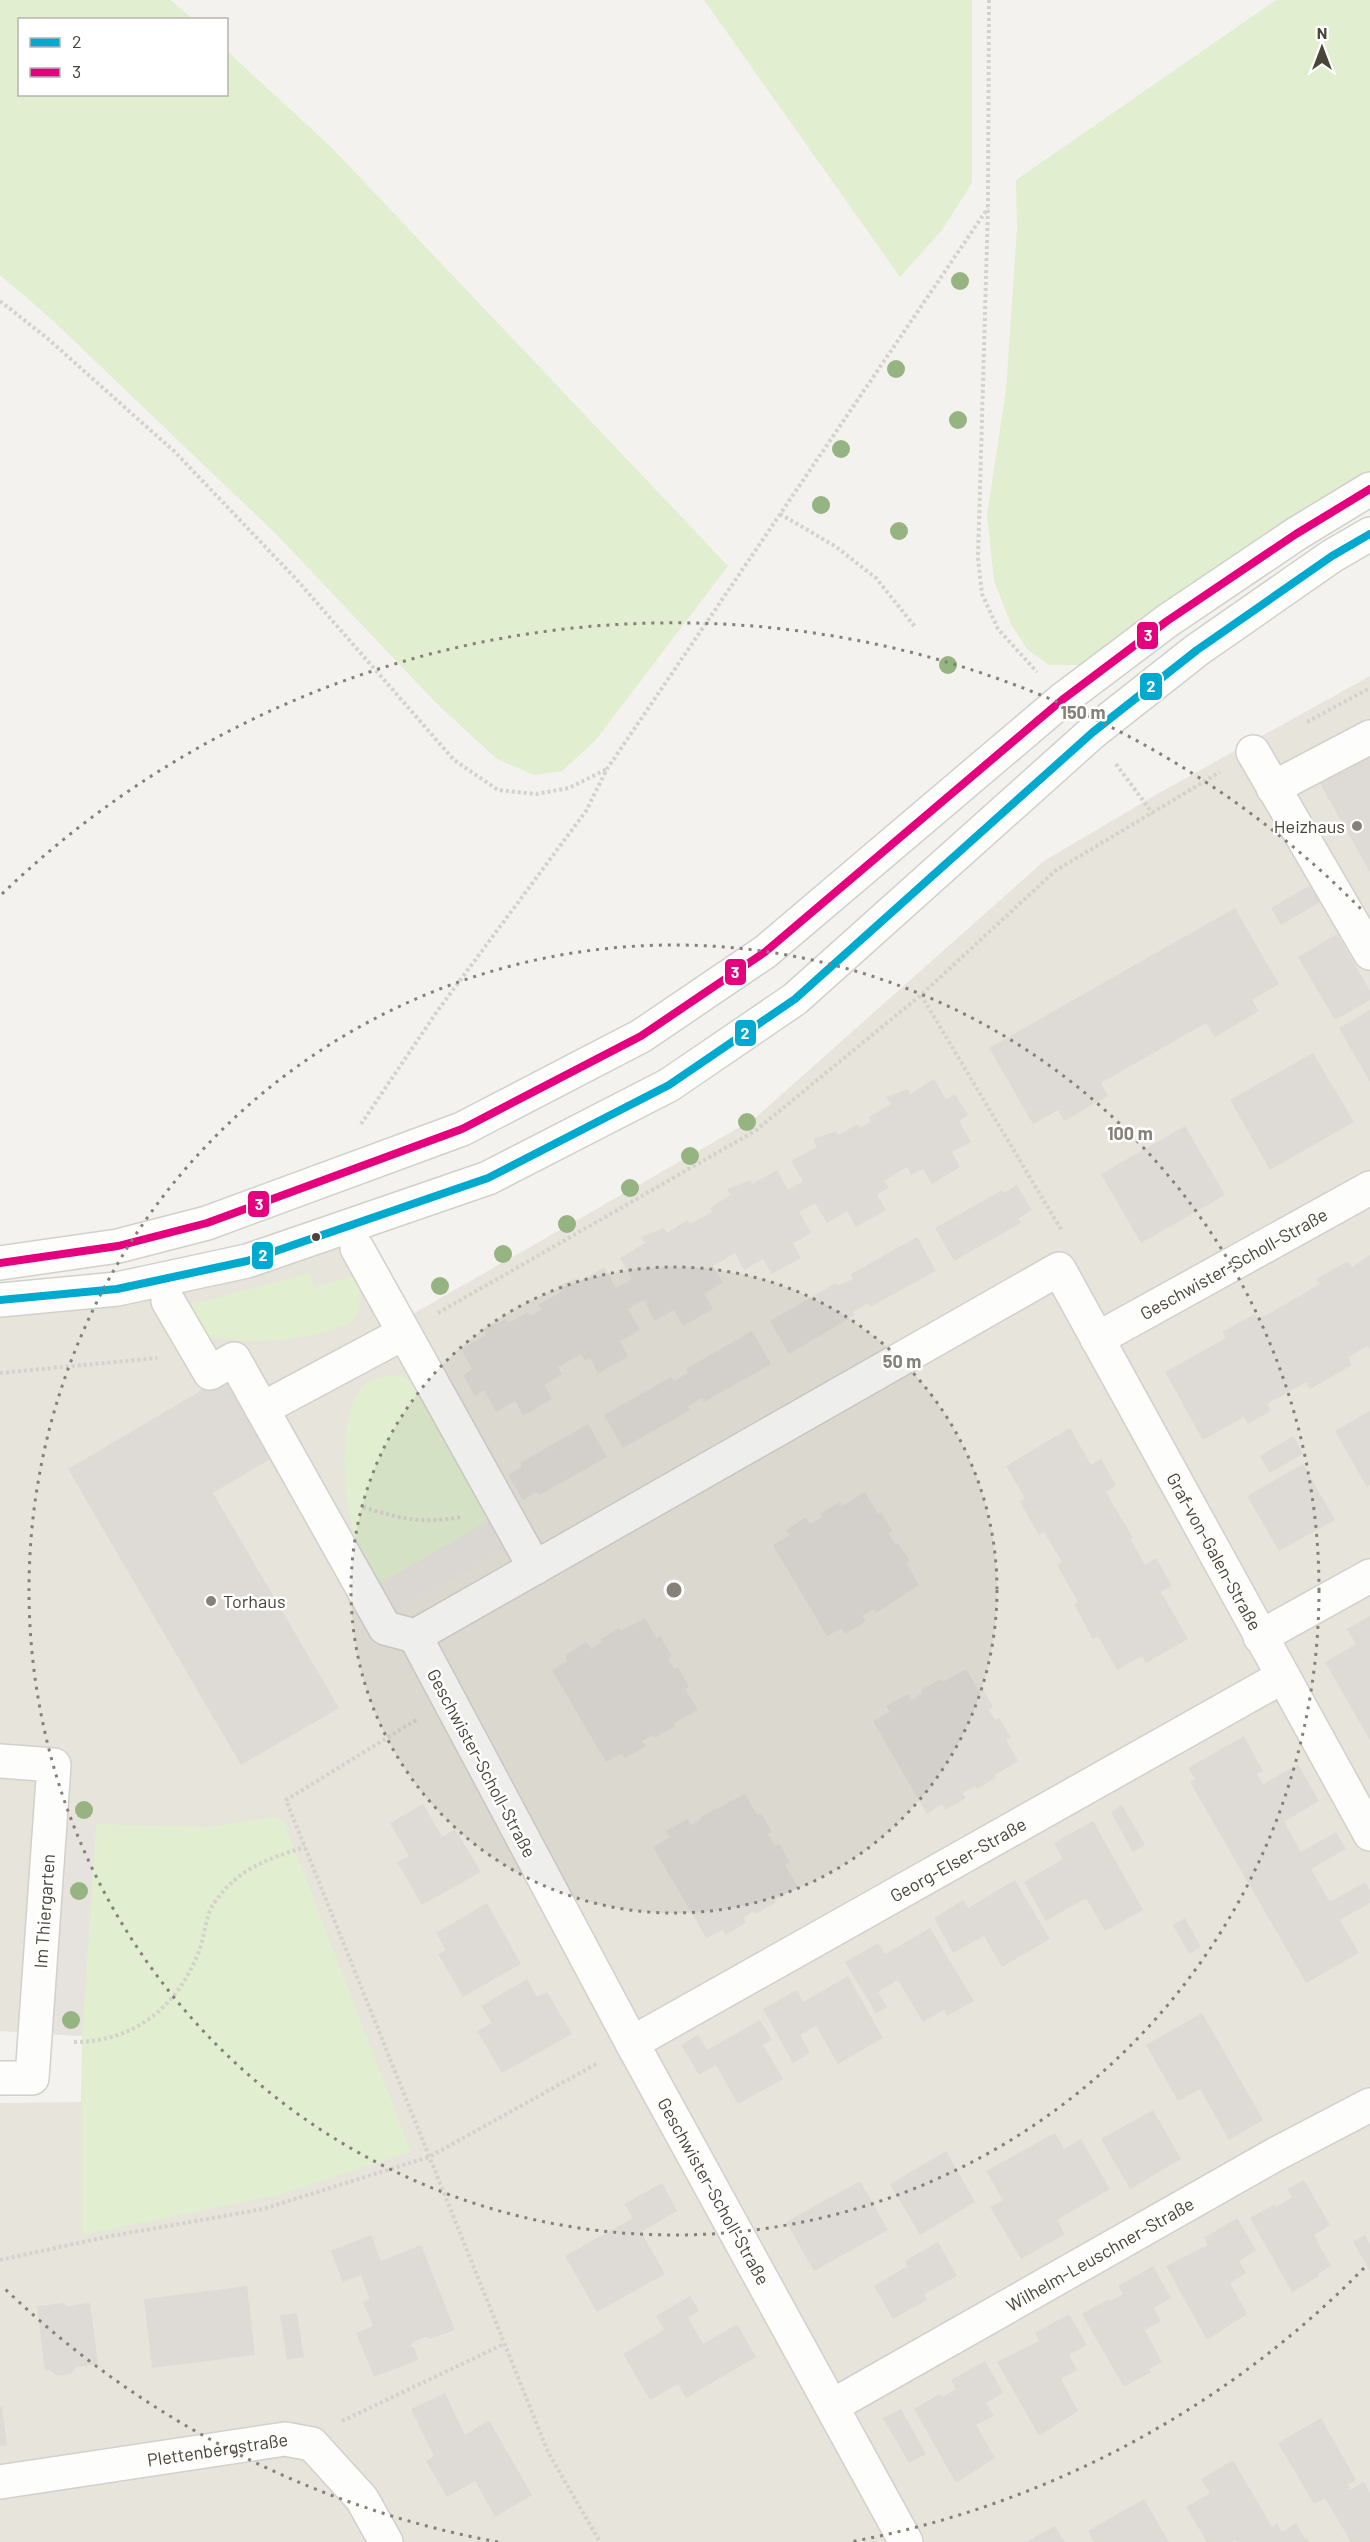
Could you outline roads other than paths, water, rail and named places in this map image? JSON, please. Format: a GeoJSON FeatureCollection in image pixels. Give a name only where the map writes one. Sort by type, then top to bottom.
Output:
{"type":"FeatureCollection","features":[{"type":"Feature","properties":{"kind":"street"},"geometry":{"type":"LineString","coordinates":[[0,1263],[118,1246],[207,1223],[462,1129],[641,1036],[765,951],[1062,700],[1167,621],[1296,534],[1370,489]]}},
{"type":"Feature","properties":{"kind":"street"},"geometry":{"type":"LineString","coordinates":[[0,1300],[117,1289],[247,1261],[488,1178],[669,1085],[795,999],[1093,732],[1197,650],[1332,556],[1370,534]]}},
{"type":"Feature","properties":{"kind":"street"},"geometry":{"type":"LineString","coordinates":[[1273,788],[1370,737]]}},
{"type":"Feature","properties":{"kind":"street"},"geometry":{"type":"LineString","coordinates":[[1253,752],[1370,953]]}},
{"type":"Feature","properties":{"kind":"street","name":"Geschwister-Scholl-Straße"},"geometry":{"type":"LineString","coordinates":[[1097,1339],[1370,1188]]}},
{"type":"Feature","properties":{"kind":"street"},"geometry":{"type":"LineString","coordinates":[[168,1301],[210,1372],[234,1359],[385,1628],[415,1636],[535,1568],[357,1248]]}},
{"type":"Feature","properties":{"kind":"street","name":"Graf-von-Galen-Straße"},"geometry":{"type":"LineString","coordinates":[[535,1568],[1059,1269],[1370,1834]]}},
{"type":"Feature","properties":{"kind":"street"},"geometry":{"type":"LineString","coordinates":[[262,1409],[404,1333]]}},
{"type":"Feature","properties":{"kind":"street"},"geometry":{"type":"LineString","coordinates":[[1260,1637],[1370,1576]]}},
{"type":"Feature","properties":{"kind":"street","name":"Geschwister-Scholl-Straße"},"geometry":{"type":"LineString","coordinates":[[415,1636],[632,2043],[906,2542]]}},
{"type":"Feature","properties":{"kind":"street","name":"Georg-Elser-Straße"},"geometry":{"type":"LineString","coordinates":[[632,2043],[1282,1677]]}},
{"type":"Feature","properties":{"kind":"street","name":"Im Thiergarten"},"geometry":{"type":"LineString","coordinates":[[0,1761],[54,1765],[32,2078],[0,2078]]}},
{"type":"Feature","properties":{"kind":"street","name":"Wilhelm-Leuschner-Straße"},"geometry":{"type":"LineString","coordinates":[[832,2406],[1276,2154],[1370,2105]]}},
{"type":"Feature","properties":{"kind":"street","name":"Plettenbergstraße"},"geometry":{"type":"LineString","coordinates":[[0,2482],[285,2439],[312,2444],[362,2499],[386,2542]]}},
{"type":"Feature","properties":{"kind":"place","name":"Heizhaus"},"geometry":{"type":"Point","coordinates":[1357,826]}},
{"type":"Feature","properties":{"kind":"place","name":"Torhaus"},"geometry":{"type":"Point","coordinates":[211,1601]}}]}
